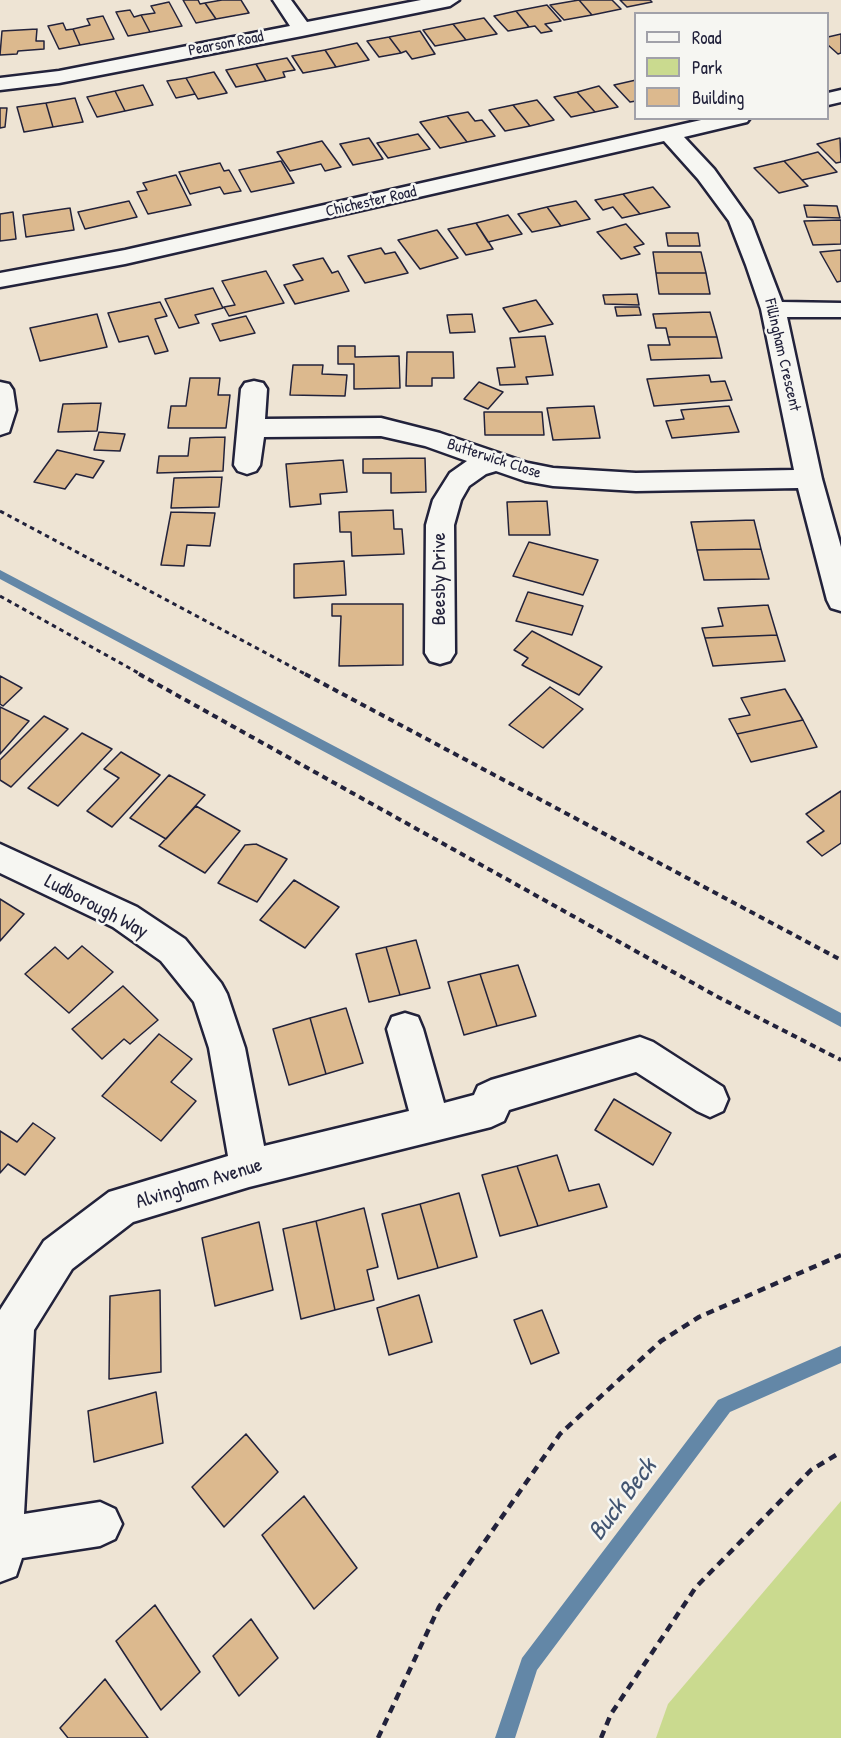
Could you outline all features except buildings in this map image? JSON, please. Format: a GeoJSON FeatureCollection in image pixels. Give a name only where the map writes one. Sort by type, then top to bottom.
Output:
{"type":"FeatureCollection","features":[{"type":"Feature","properties":{"kind":"street"},"geometry":{"type":"LineString","coordinates":[[282,0],[302,30]]}},
{"type":"Feature","properties":{"kind":"street","name":"Pearson Road"},"geometry":{"type":"LineString","coordinates":[[0,84],[59,77],[450,0]]}},
{"type":"Feature","properties":{"kind":"street","name":"Chichester Road"},"geometry":{"type":"LineString","coordinates":[[0,280],[125,257],[732,120]]}},
{"type":"Feature","properties":{"kind":"street","name":"Fillingham Crescent"},"geometry":{"type":"LineString","coordinates":[[669,135],[706,174],[740,221],[773,309],[809,479],[841,600]]}},
{"type":"Feature","properties":{"kind":"street"},"geometry":{"type":"LineString","coordinates":[[773,309],[841,310]]}},
{"type":"Feature","properties":{"kind":"street"},"geometry":{"type":"LineString","coordinates":[[247,465],[254,388]]}},
{"type":"Feature","properties":{"kind":"street"},"geometry":{"type":"LineString","coordinates":[[0,390],[3,410],[0,426]]}},
{"type":"Feature","properties":{"kind":"street","name":"Butterwick Close"},"geometry":{"type":"LineString","coordinates":[[252,428],[381,427],[431,439],[497,462],[553,477],[595,482],[809,479]]}},
{"type":"Feature","properties":{"kind":"street","name":"Beesby Drive"},"geometry":{"type":"LineString","coordinates":[[440,652],[440,525],[447,500],[459,480],[477,467],[497,462]]}},
{"type":"Feature","properties":{"kind":"street","name":"Ludborough Way"},"geometry":{"type":"LineString","coordinates":[[0,858],[125,917],[173,950],[202,985],[209,994],[228,1048],[249,1168]]}},
{"type":"Feature","properties":{"kind":"street"},"geometry":{"type":"LineString","coordinates":[[405,1029],[431,1123]]}},
{"type":"Feature","properties":{"kind":"street","name":"Alvingham Avenue"},"geometry":{"type":"LineString","coordinates":[[100,1524],[1,1549],[7,1320],[58,1255],[123,1206],[249,1168],[491,1109],[491,1098],[640,1054],[710,1098]]}},
{"type":"Feature","properties":{"kind":"path"},"geometry":{"type":"LineString","coordinates":[[0,511],[841,960]]}},
{"type":"Feature","properties":{"kind":"path"},"geometry":{"type":"LineString","coordinates":[[0,596],[718,997],[841,1060]]}},
{"type":"Feature","properties":{"kind":"path"},"geometry":{"type":"LineString","coordinates":[[378,1738],[439,1607],[560,1434],[661,1341],[699,1317],[841,1255]]}},
{"type":"Feature","properties":{"kind":"path"},"geometry":{"type":"LineString","coordinates":[[601,1738],[612,1714],[696,1587],[811,1470],[841,1452]]}},
{"type":"Feature","properties":{"kind":"green space"},"geometry":{"type":"Polygon","coordinates":[[[841,1501],[841,1738],[656,1738],[668,1704],[841,1501]]]}},
{"type":"Feature","properties":{"kind":"waterway"},"geometry":{"type":"LineString","coordinates":[[0,574],[841,1020]]}},
{"type":"Feature","properties":{"kind":"waterway","name":"Buck Beck"},"geometry":{"type":"LineString","coordinates":[[505,1738],[529,1665],[724,1406],[841,1354]]}}]}
